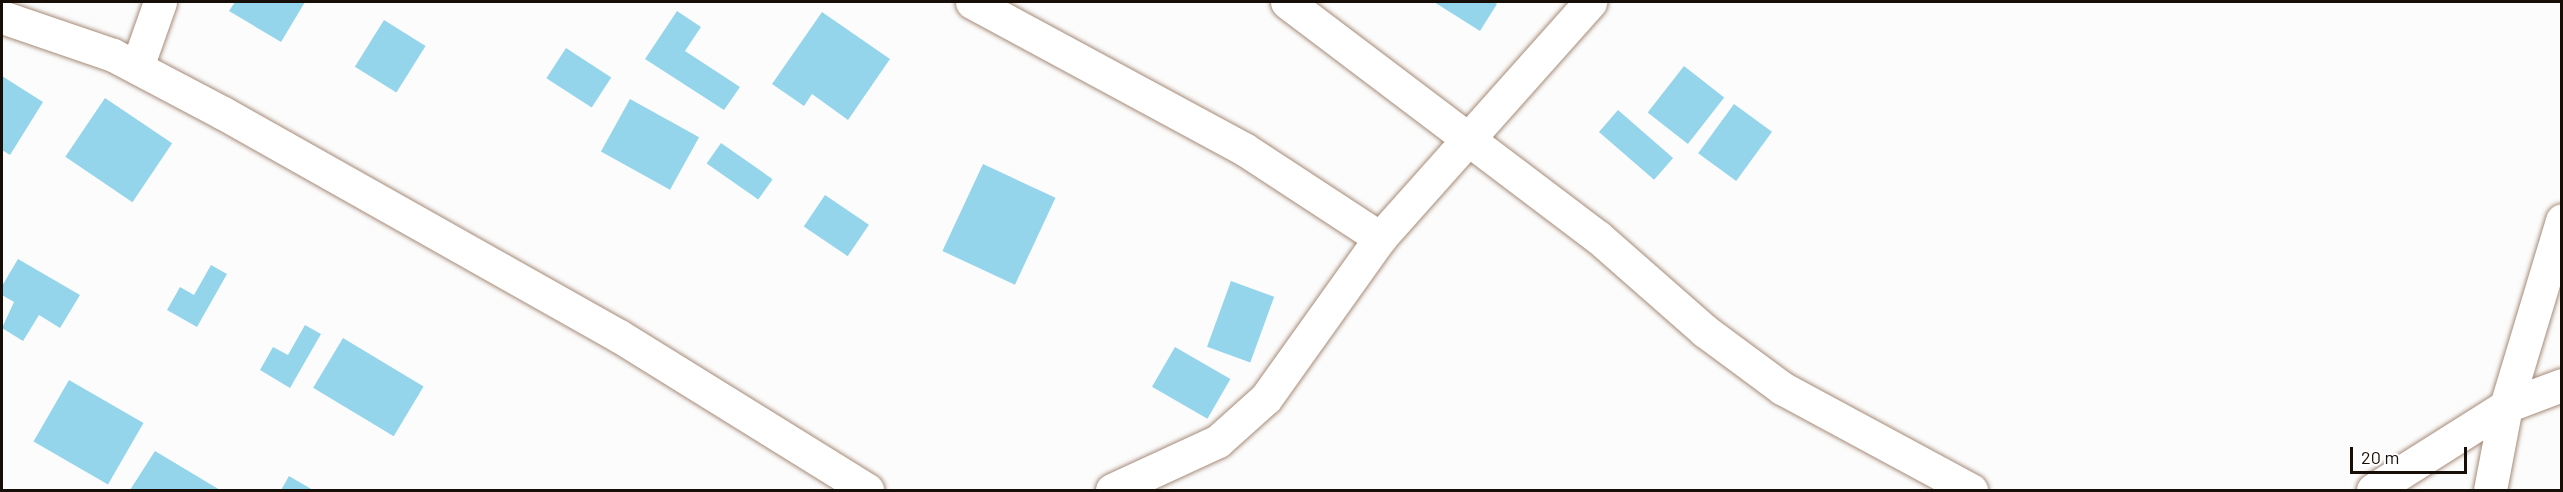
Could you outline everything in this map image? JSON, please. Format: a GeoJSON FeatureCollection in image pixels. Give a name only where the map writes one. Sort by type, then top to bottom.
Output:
{"type":"FeatureCollection","features":[{"type":"Feature","properties":{"kind":"street"},"geometry":{"type":"LineString","coordinates":[[137,67],[160,2]]}},
{"type":"Feature","properties":{"kind":"street"},"geometry":{"type":"LineString","coordinates":[[1287,2],[1391,76],[1467,142],[1598,237],[1705,332],[1782,388],[1971,490]]}},
{"type":"Feature","properties":{"kind":"street"},"geometry":{"type":"LineString","coordinates":[[1112,490],[1218,441],[1266,399],[1380,238],[1590,2]]}},
{"type":"Feature","properties":{"kind":"street"},"geometry":{"type":"LineString","coordinates":[[985,4],[1244,149],[1380,238]]}},
{"type":"Feature","properties":{"kind":"street"},"geometry":{"type":"LineString","coordinates":[[2,17],[82,42],[137,67],[619,336],[867,490]]}},
{"type":"Feature","properties":{"kind":"street"},"geometry":{"type":"LineString","coordinates":[[2490,490],[2506,406],[2562,220]]}},
{"type":"Feature","properties":{"kind":"street"},"geometry":{"type":"LineString","coordinates":[[2373,490],[2506,406],[2562,385]]}},
{"type":"Feature","properties":{"kind":"building"},"geometry":{"type":"Polygon","coordinates":[[[235,2],[305,2],[281,42],[229,11],[235,2]]]}},
{"type":"Feature","properties":{"kind":"building"},"geometry":{"type":"Polygon","coordinates":[[[1434,2],[1494,2],[1497,4],[1480,31],[1434,2]]]}},
{"type":"Feature","properties":{"kind":"building"},"geometry":{"type":"Polygon","coordinates":[[[677,11],[701,27],[685,51],[740,87],[724,110],[645,59],[677,11]]]}},
{"type":"Feature","properties":{"kind":"building"},"geometry":{"type":"Polygon","coordinates":[[[822,12],[890,59],[848,120],[812,94],[804,106],[772,84],[822,12]]]}},
{"type":"Feature","properties":{"kind":"building"},"geometry":{"type":"Polygon","coordinates":[[[384,20],[426,46],[396,93],[355,67],[384,20]]]}},
{"type":"Feature","properties":{"kind":"building"},"geometry":{"type":"Polygon","coordinates":[[[566,48],[611,77],[592,108],[546,78],[566,48]]]}},
{"type":"Feature","properties":{"kind":"building"},"geometry":{"type":"Polygon","coordinates":[[[1684,66],[1724,97],[1688,144],[1648,112],[1684,66]]]}},
{"type":"Feature","properties":{"kind":"building"},"geometry":{"type":"Polygon","coordinates":[[[2,76],[43,102],[10,155],[2,150],[2,76]]]}},
{"type":"Feature","properties":{"kind":"building"},"geometry":{"type":"Polygon","coordinates":[[[105,98],[172,143],[132,202],[65,157],[105,98]]]}},
{"type":"Feature","properties":{"kind":"building"},"geometry":{"type":"Polygon","coordinates":[[[630,99],[699,137],[670,190],[601,151],[630,99]]]}},
{"type":"Feature","properties":{"kind":"building"},"geometry":{"type":"Polygon","coordinates":[[[1734,104],[1772,132],[1736,181],[1698,153],[1734,104]]]}},
{"type":"Feature","properties":{"kind":"building"},"geometry":{"type":"Polygon","coordinates":[[[1618,110],[1673,158],[1654,180],[1599,132],[1618,110]]]}},
{"type":"Feature","properties":{"kind":"building"},"geometry":{"type":"Polygon","coordinates":[[[721,143],[773,179],[758,200],[707,163],[721,143]]]}},
{"type":"Feature","properties":{"kind":"building"},"geometry":{"type":"Polygon","coordinates":[[[983,164],[1056,198],[1015,285],[942,251],[983,164]]]}},
{"type":"Feature","properties":{"kind":"building"},"geometry":{"type":"Polygon","coordinates":[[[825,195],[869,225],[848,256],[804,227],[825,195]]]}},
{"type":"Feature","properties":{"kind":"building"},"geometry":{"type":"Polygon","coordinates":[[[18,259],[80,295],[60,328],[39,315],[23,341],[2,328],[14,302],[2,295],[2,286],[18,259]]]}},
{"type":"Feature","properties":{"kind":"building"},"geometry":{"type":"Polygon","coordinates":[[[211,265],[227,274],[197,327],[167,310],[180,287],[194,295],[211,265]]]}},
{"type":"Feature","properties":{"kind":"building"},"geometry":{"type":"Polygon","coordinates":[[[1231,281],[1274,297],[1250,363],[1207,347],[1231,281]]]}},
{"type":"Feature","properties":{"kind":"building"},"geometry":{"type":"Polygon","coordinates":[[[305,325],[321,334],[290,388],[260,370],[273,347],[288,355],[305,325]]]}},
{"type":"Feature","properties":{"kind":"building"},"geometry":{"type":"Polygon","coordinates":[[[343,338],[424,386],[394,436],[313,388],[343,338]]]}},
{"type":"Feature","properties":{"kind":"building"},"geometry":{"type":"Polygon","coordinates":[[[1175,347],[1230,379],[1207,419],[1152,387],[1175,347]]]}},
{"type":"Feature","properties":{"kind":"building"},"geometry":{"type":"Polygon","coordinates":[[[69,380],[143,423],[108,484],[34,441],[69,380]]]}},
{"type":"Feature","properties":{"kind":"building"},"geometry":{"type":"Polygon","coordinates":[[[155,451],[220,490],[130,490],[155,451]]]}},
{"type":"Feature","properties":{"kind":"building"},"geometry":{"type":"Polygon","coordinates":[[[289,476],[313,490],[281,490],[289,476]]]}}]}
